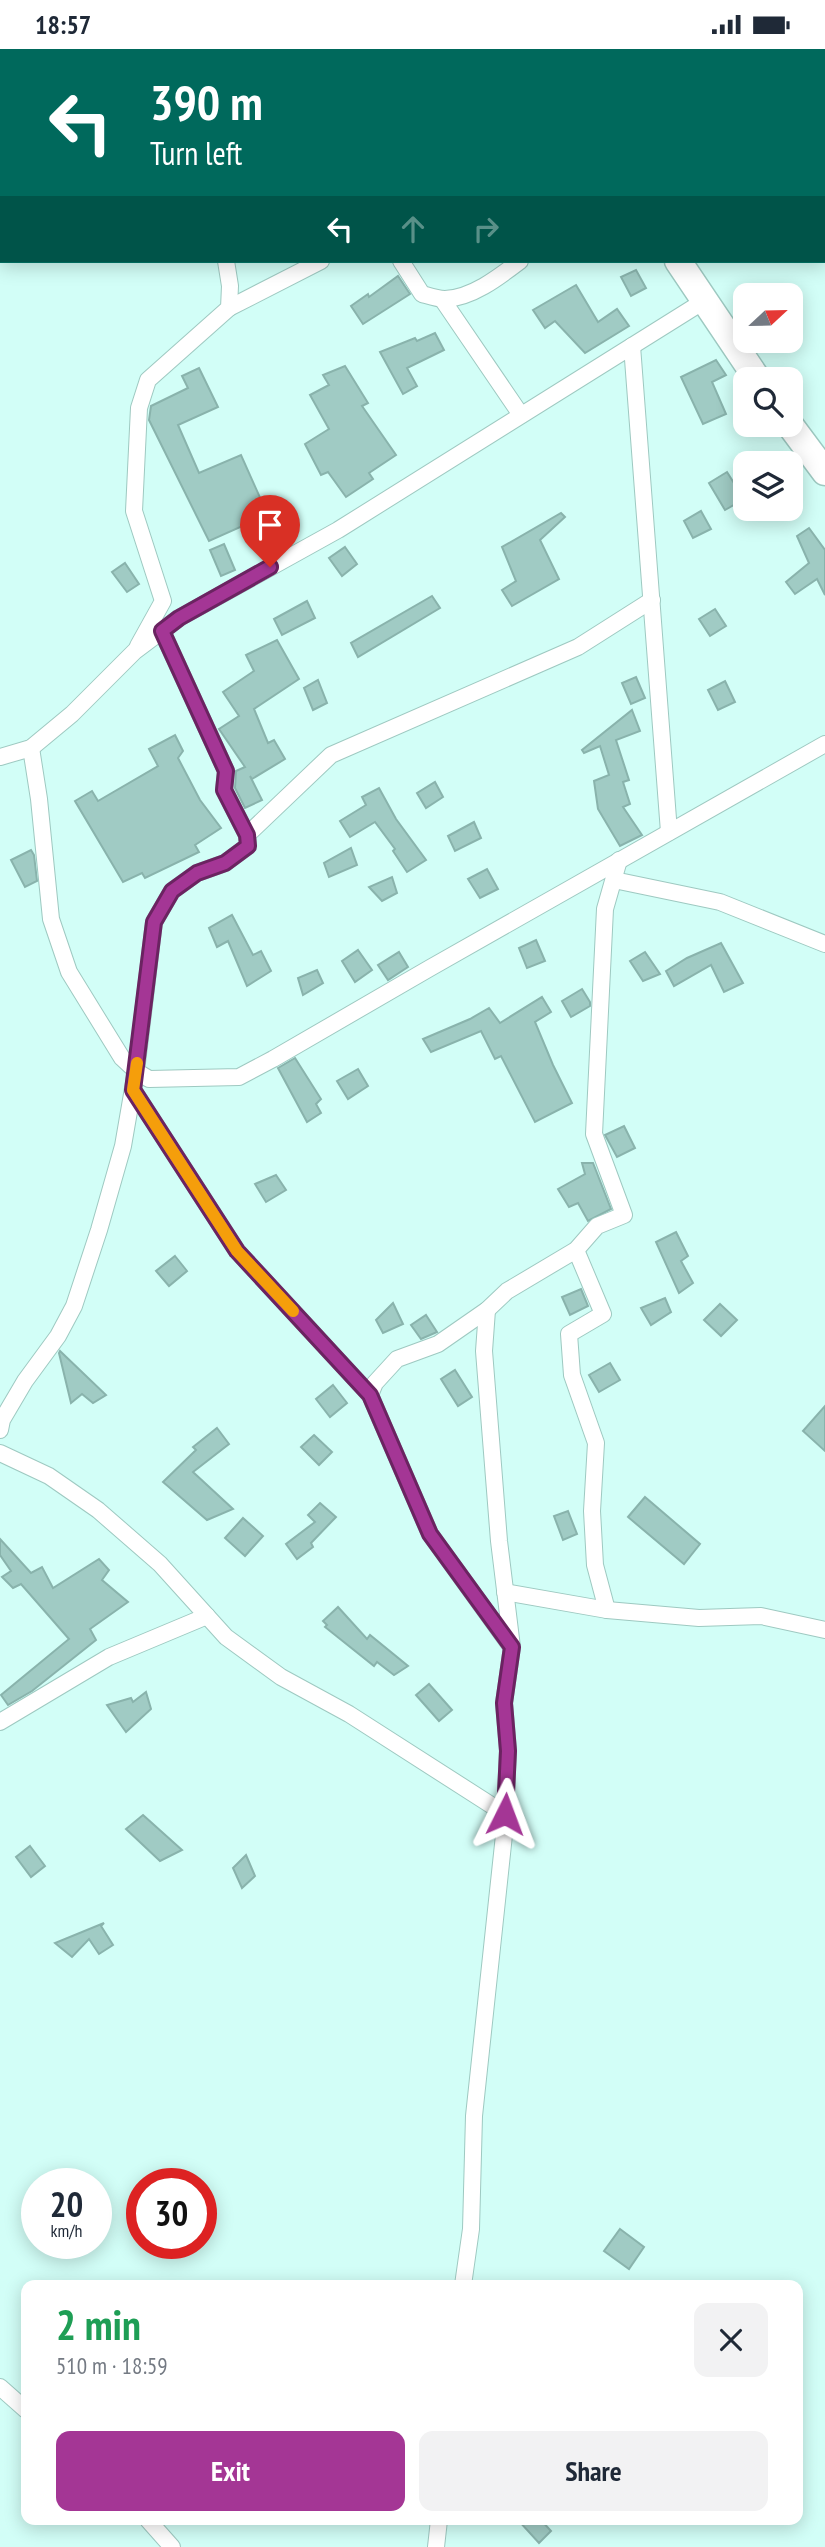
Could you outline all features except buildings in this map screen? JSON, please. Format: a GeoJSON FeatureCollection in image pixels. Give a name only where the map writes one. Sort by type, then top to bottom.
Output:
{"type":"FeatureCollection","features":[{"type":"Feature","properties":{"kind":"main road"},"geometry":{"type":"LineString","coordinates":[[679,263],[749,367]]}},
{"type":"Feature","properties":{"kind":"main road"},"geometry":{"type":"LineString","coordinates":[[799,437],[825,472]]}},
{"type":"Feature","properties":{"kind":"street"},"geometry":{"type":"LineString","coordinates":[[226,263],[230,286],[229,308]]}},
{"type":"Feature","properties":{"kind":"street"},"geometry":{"type":"LineString","coordinates":[[135,651],[163,601],[134,511],[139,408],[148,380],[229,308],[317,263]]}},
{"type":"Feature","properties":{"kind":"street"},"geometry":{"type":"LineString","coordinates":[[402,263],[422,294],[442,299],[465,296],[517,263]]}},
{"type":"Feature","properties":{"kind":"street"},"geometry":{"type":"LineString","coordinates":[[442,299],[521,415]]}},
{"type":"Feature","properties":{"kind":"street"},"geometry":{"type":"LineString","coordinates":[[0,757],[31,748],[72,714],[135,651],[179,618],[338,530],[705,301]]}},
{"type":"Feature","properties":{"kind":"street"},"geometry":{"type":"LineString","coordinates":[[632,346],[669,832]]}},
{"type":"Feature","properties":{"kind":"street"},"geometry":{"type":"LineString","coordinates":[[247,835],[331,755],[578,647],[652,600]]}},
{"type":"Feature","properties":{"kind":"street"},"geometry":{"type":"LineString","coordinates":[[0,1430],[2,1420],[25,1381],[58,1336],[74,1306],[123,1146],[136,1072],[154,922],[172,891],[197,873],[225,863],[248,846],[247,835],[224,790],[226,771],[162,631]]}},
{"type":"Feature","properties":{"kind":"street"},"geometry":{"type":"LineString","coordinates":[[31,748],[51,919],[69,972],[122,1058],[136,1072],[149,1079],[239,1077],[291,1051],[430,968],[825,744]]}},
{"type":"Feature","properties":{"kind":"street"},"geometry":{"type":"LineString","coordinates":[[370,1395],[374,1383],[397,1359],[438,1344],[487,1310],[507,1291],[576,1250],[597,1226],[624,1215],[594,1134],[605,909],[620,860]]}},
{"type":"Feature","properties":{"kind":"street"},"geometry":{"type":"LineString","coordinates":[[614,880],[720,902],[825,944]]}},
{"type":"Feature","properties":{"kind":"street"},"geometry":{"type":"LineString","coordinates":[[133,1090],[237,1251],[370,1395],[430,1534],[512,1647]]}},
{"type":"Feature","properties":{"kind":"street"},"geometry":{"type":"LineString","coordinates":[[576,1250],[603,1314],[569,1334],[572,1375],[596,1443],[592,1511],[595,1565],[607,1610]]}},
{"type":"Feature","properties":{"kind":"street"},"geometry":{"type":"LineString","coordinates":[[464,2280],[471,2229],[474,2116],[505,1814],[508,1751],[504,1703],[512,1647],[484,1351],[487,1310]]}},
{"type":"Feature","properties":{"kind":"street"},"geometry":{"type":"LineString","coordinates":[[0,1453],[49,1476],[98,1510],[160,1564],[226,1637],[281,1677],[349,1713],[505,1814]]}},
{"type":"Feature","properties":{"kind":"street"},"geometry":{"type":"LineString","coordinates":[[505,1592],[607,1610],[699,1618],[761,1616],[825,1630]]}},
{"type":"Feature","properties":{"kind":"street"},"geometry":{"type":"LineString","coordinates":[[0,1722],[109,1657],[207,1616]]}},
{"type":"Feature","properties":{"kind":"street"},"geometry":{"type":"LineString","coordinates":[[0,2387],[21,2406]]}},
{"type":"Feature","properties":{"kind":"street"},"geometry":{"type":"LineString","coordinates":[[152,2525],[172,2547]]}},
{"type":"Feature","properties":{"kind":"street"},"geometry":{"type":"LineString","coordinates":[[436,2547],[438,2525]]}},
{"type":"Feature","properties":{"kind":"slow traffic"},"geometry":{"type":"LineString","coordinates":[[137,1063],[133,1090],[237,1251],[293,1311]]}},
{"type":"Feature","properties":{"kind":"route"},"geometry":{"type":"LineString","coordinates":[[270,567],[179,618],[162,631],[226,771],[224,790],[247,835],[248,846],[225,863],[197,873],[172,891],[154,922],[133,1090],[237,1251],[370,1395],[430,1534],[512,1647],[504,1703],[508,1751],[505,1814]]}}]}
